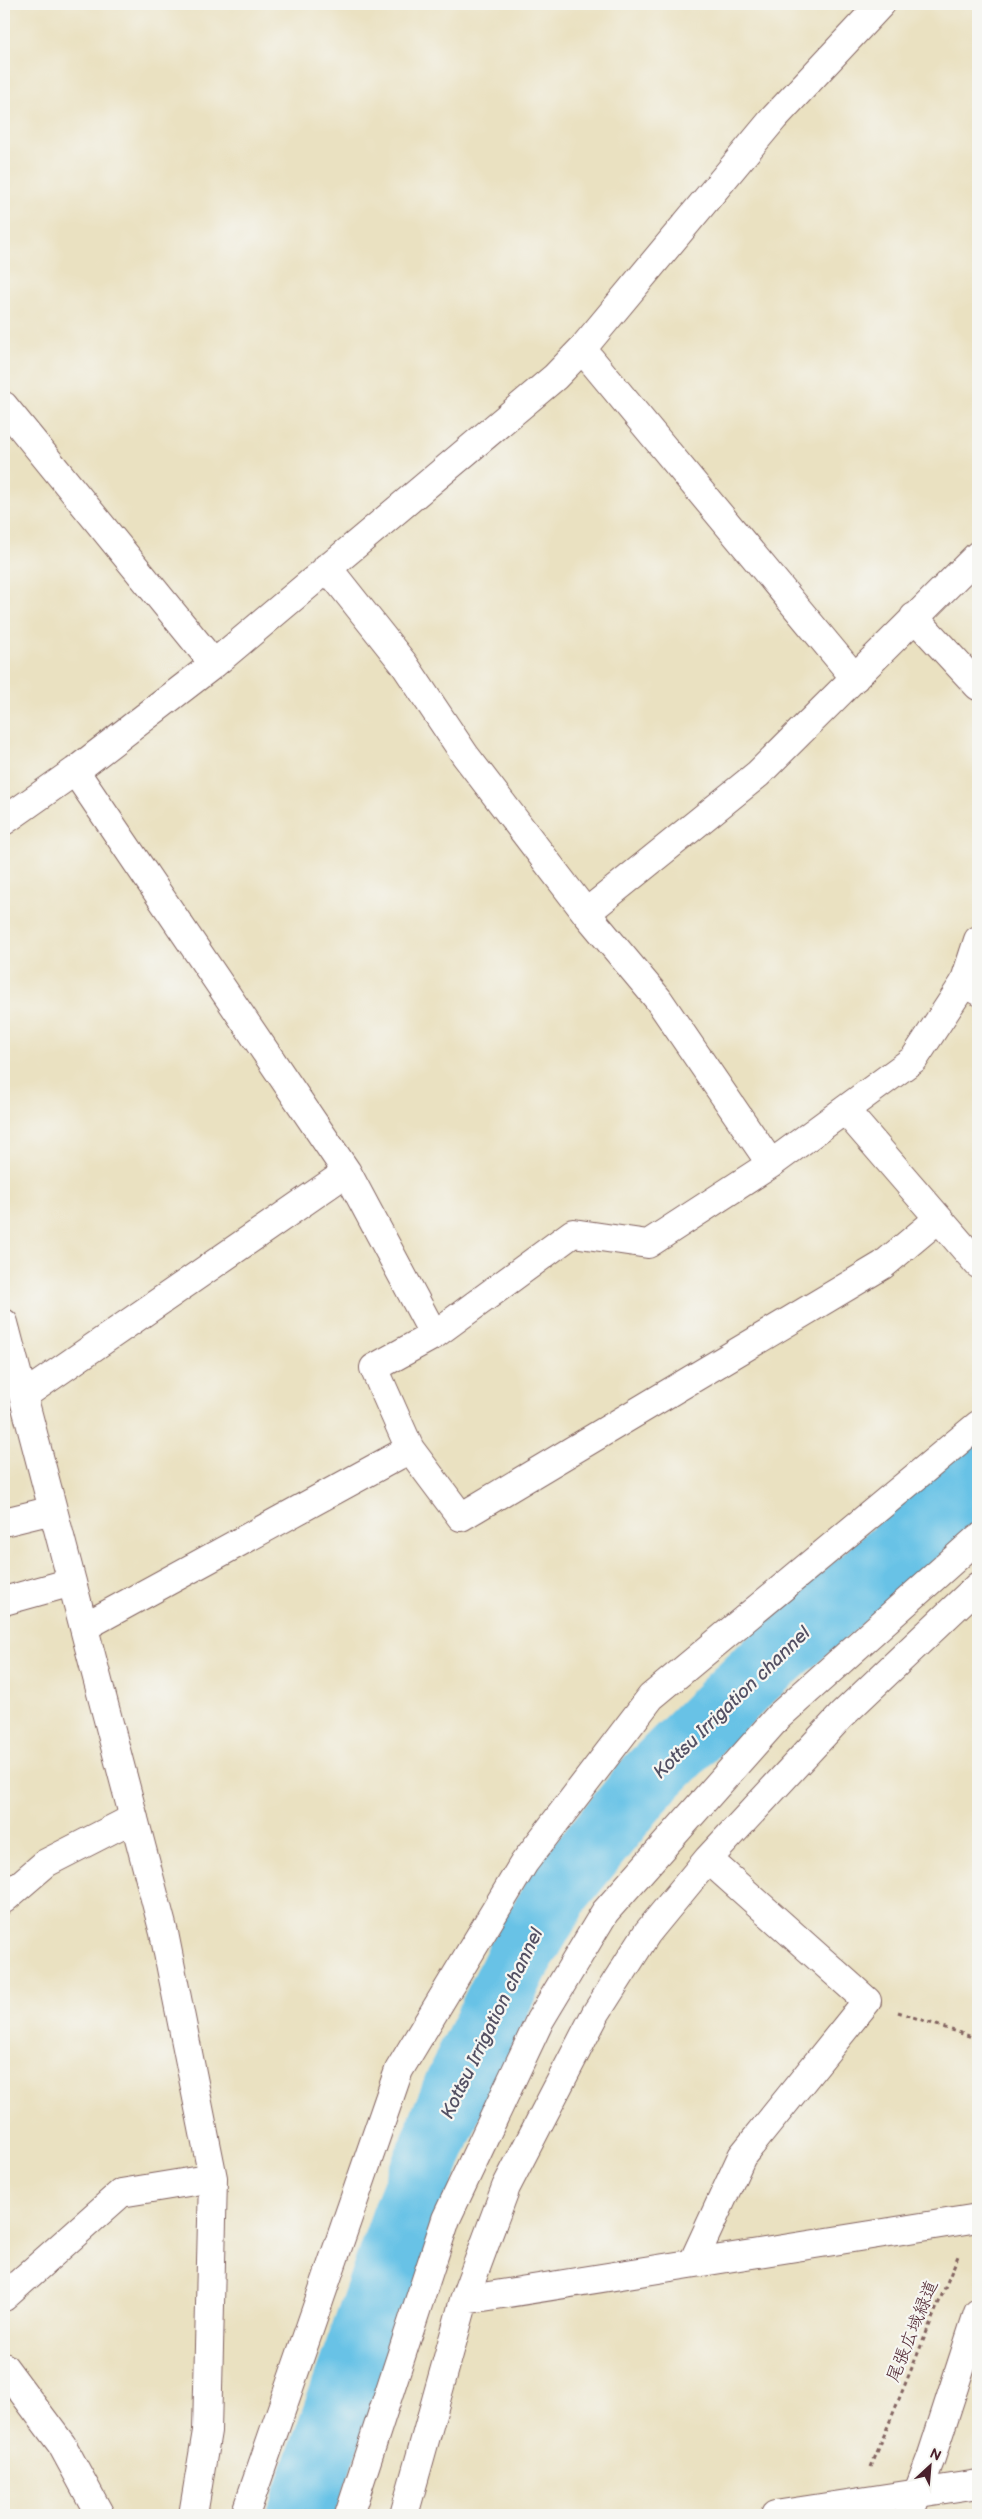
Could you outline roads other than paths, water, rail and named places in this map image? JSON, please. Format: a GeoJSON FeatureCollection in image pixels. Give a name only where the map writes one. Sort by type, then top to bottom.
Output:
{"type":"FeatureCollection","features":[{"type":"Feature","properties":{"kind":"street"},"geometry":{"type":"LineString","coordinates":[[4,821],[75,771],[214,664],[555,377],[582,349],[774,118],[881,4]]}},
{"type":"Feature","properties":{"kind":"street"},"geometry":{"type":"LineString","coordinates":[[582,349],[855,678]]}},
{"type":"Feature","properties":{"kind":"street"},"geometry":{"type":"LineString","coordinates":[[4,406],[214,664]]}},
{"type":"Feature","properties":{"kind":"street"},"geometry":{"type":"LineString","coordinates":[[586,913],[758,774],[978,555]]}},
{"type":"Feature","properties":{"kind":"street"},"geometry":{"type":"LineString","coordinates":[[327,567],[404,664],[465,755],[586,913],[658,999],[771,1164]]}},
{"type":"Feature","properties":{"kind":"street"},"geometry":{"type":"LineString","coordinates":[[914,617],[978,686]]}},
{"type":"Feature","properties":{"kind":"street"},"geometry":{"type":"LineString","coordinates":[[75,771],[347,1172],[434,1335]]}},
{"type":"Feature","properties":{"kind":"street"},"geometry":{"type":"LineString","coordinates":[[938,1219],[883,1265],[461,1517],[410,1449],[374,1368],[434,1335],[573,1233],[648,1244],[771,1164],[914,1059],[971,987],[975,944],[978,940]]}},
{"type":"Feature","properties":{"kind":"street"},"geometry":{"type":"LineString","coordinates":[[845,1110],[978,1264]]}},
{"type":"Feature","properties":{"kind":"street"},"geometry":{"type":"LineString","coordinates":[[23,1396],[347,1172]]}},
{"type":"Feature","properties":{"kind":"street"},"geometry":{"type":"LineString","coordinates":[[4,1323],[164,1933],[213,2178],[207,2431],[193,2515]]}},
{"type":"Feature","properties":{"kind":"street"},"geometry":{"type":"LineString","coordinates":[[245,2515],[399,2070],[524,1863],[651,1697],[978,1424]]}},
{"type":"Feature","properties":{"kind":"street"},"geometry":{"type":"LineString","coordinates":[[84,1627],[410,1449]]}},
{"type":"Feature","properties":{"kind":"street"},"geometry":{"type":"LineString","coordinates":[[4,1522],[53,1510]]}},
{"type":"Feature","properties":{"kind":"street"},"geometry":{"type":"LineString","coordinates":[[349,2515],[446,2219],[540,2020],[605,1912],[779,1716],[978,1538]]}},
{"type":"Feature","properties":{"kind":"street"},"geometry":{"type":"LineString","coordinates":[[4,1601],[72,1582]]}},
{"type":"Feature","properties":{"kind":"street"},"geometry":{"type":"LineString","coordinates":[[404,2515],[464,2300],[506,2187],[596,2013],[647,1933],[708,1859],[841,1716],[978,1586]]}},
{"type":"Feature","properties":{"kind":"street"},"geometry":{"type":"LineString","coordinates":[[4,1899],[46,1862],[134,1818]]}},
{"type":"Feature","properties":{"kind":"street"},"geometry":{"type":"LineString","coordinates":[[693,2262],[742,2156],[867,2001],[708,1859]]}},
{"type":"Feature","properties":{"kind":"street"},"geometry":{"type":"LineString","coordinates":[[4,2298],[121,2193],[213,2178]]}},
{"type":"Feature","properties":{"kind":"street"},"geometry":{"type":"LineString","coordinates":[[464,2300],[693,2262],[975,2219]]}},
{"type":"Feature","properties":{"kind":"street"},"geometry":{"type":"LineString","coordinates":[[913,2505],[931,2458],[978,2313]]}},
{"type":"Feature","properties":{"kind":"street"},"geometry":{"type":"LineString","coordinates":[[4,2367],[62,2445],[100,2515]]}},
{"type":"Feature","properties":{"kind":"street"},"geometry":{"type":"LineString","coordinates":[[775,2515],[913,2505],[978,2484]]}},
{"type":"Feature","properties":{"kind":"waterway","name":"Kottsu Irrigation channel"},"geometry":{"type":"LineString","coordinates":[[300,2515],[409,2205],[462,2074],[517,1962],[559,1890],[649,1779],[751,1678],[978,1479]]}}]}
